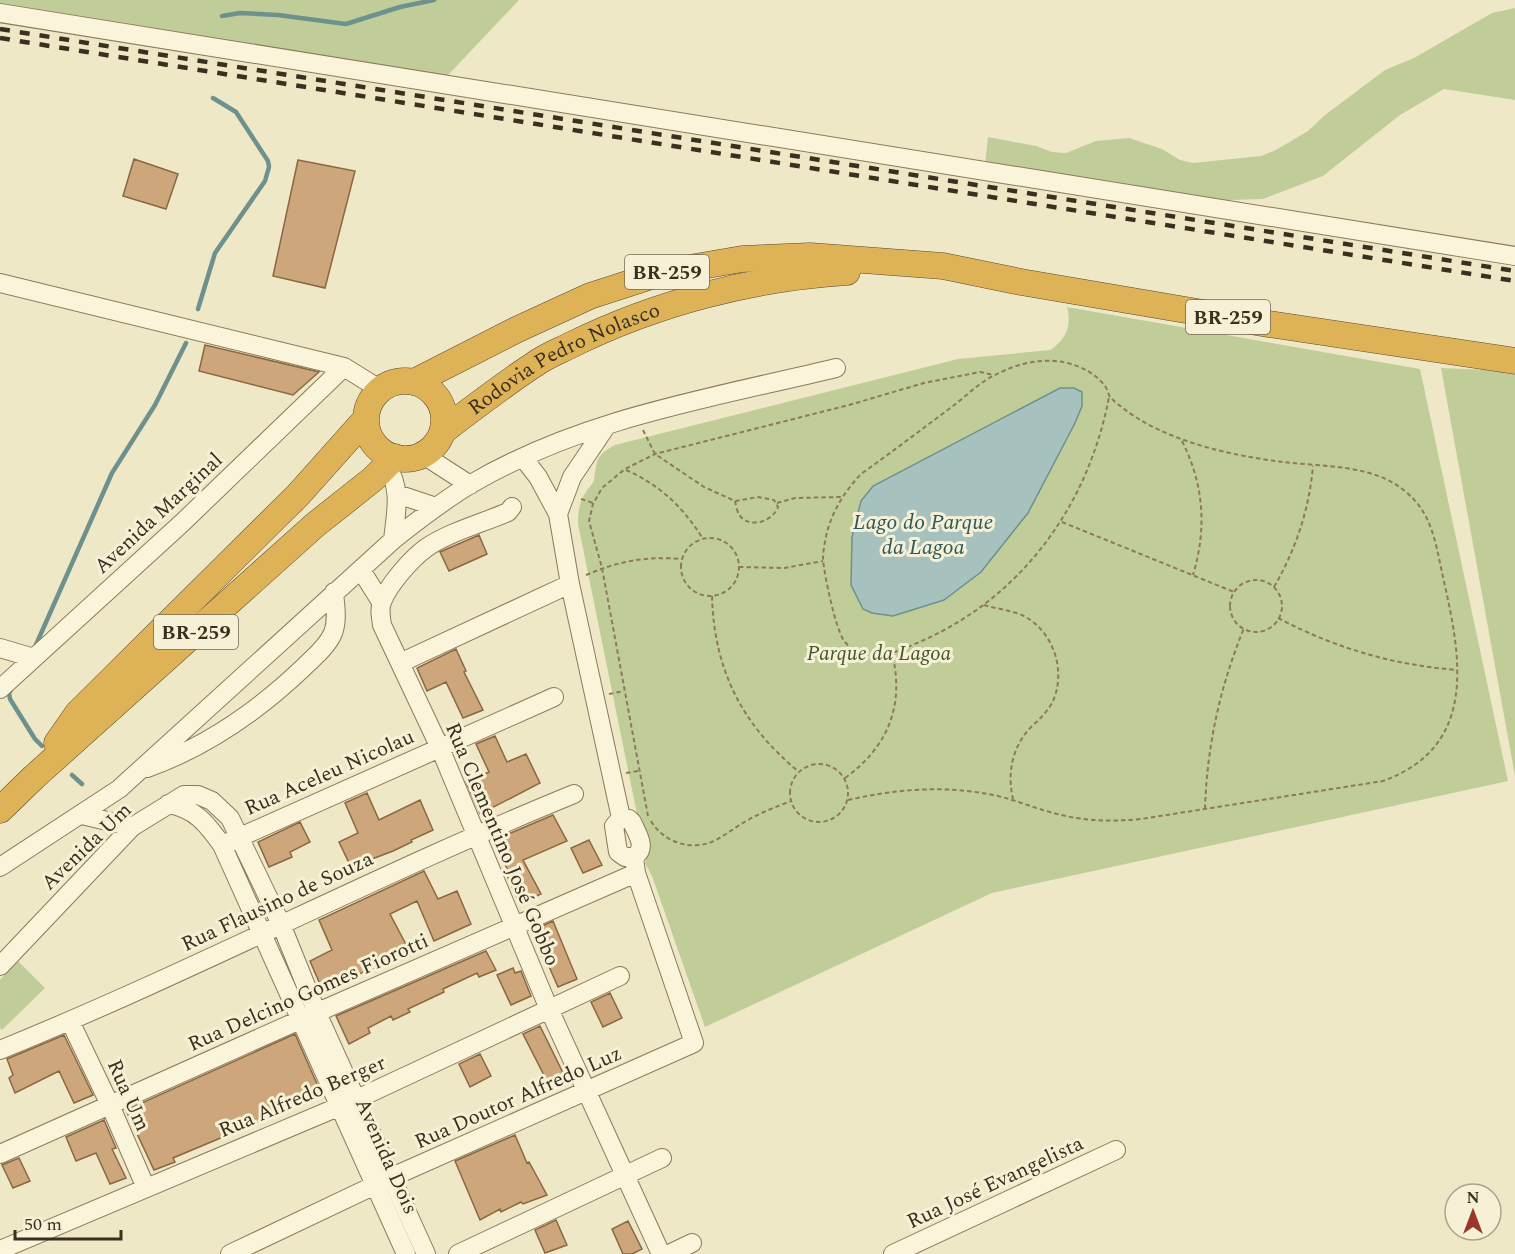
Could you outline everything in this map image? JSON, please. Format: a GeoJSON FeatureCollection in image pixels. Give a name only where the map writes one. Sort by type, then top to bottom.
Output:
{"type":"FeatureCollection","features":[{"type":"Feature","properties":{"kind":"highway","name":"Rodovia Pedro Nolasco"},"geometry":{"type":"LineString","coordinates":[[414,382],[516,330],[590,296],[661,273],[742,259],[810,256],[943,266],[1033,284],[1262,323],[1515,361]]}},
{"type":"Feature","properties":{"kind":"highway","name":"Rodovia Pedro Nolasco"},"geometry":{"type":"LineString","coordinates":[[443,431],[537,363],[605,328],[669,306],[746,285],[813,274],[943,266]]}},
{"type":"Feature","properties":{"kind":"highway"},"geometry":{"type":"LineString","coordinates":[[406,380],[414,382],[426,386],[441,401],[446,421],[440,441],[425,456],[391,461],[370,440],[365,420],[371,399],[386,385],[406,380]]}},
{"type":"Feature","properties":{"kind":"highway","name":"BR-259"},"geometry":{"type":"LineString","coordinates":[[34,777],[78,713],[298,495],[365,420]]}},
{"type":"Feature","properties":{"kind":"highway","name":"BR-259"},"geometry":{"type":"LineString","coordinates":[[0,810],[306,533],[373,479],[391,461]]}},
{"type":"Feature","properties":{"kind":"street"},"geometry":{"type":"LineString","coordinates":[[0,13],[1515,256]]}},
{"type":"Feature","properties":{"kind":"street"},"geometry":{"type":"LineString","coordinates":[[0,284],[344,367],[381,390]]}},
{"type":"Feature","properties":{"kind":"street","name":"Avenida Marginal"},"geometry":{"type":"LineString","coordinates":[[0,689],[182,523],[344,367]]}},
{"type":"Feature","properties":{"kind":"street"},"geometry":{"type":"LineString","coordinates":[[0,867],[119,789],[393,540],[435,507],[470,485],[558,442],[607,424],[669,406],[836,368]]}},
{"type":"Feature","properties":{"kind":"street"},"geometry":{"type":"LineString","coordinates":[[558,514],[572,477],[607,424]]}},
{"type":"Feature","properties":{"kind":"street"},"geometry":{"type":"LineString","coordinates":[[425,456],[470,485]]}},
{"type":"Feature","properties":{"kind":"street"},"geometry":{"type":"LineString","coordinates":[[524,459],[538,477],[558,514],[570,584],[621,818],[632,822],[642,846],[635,865]]}},
{"type":"Feature","properties":{"kind":"street"},"geometry":{"type":"LineString","coordinates":[[391,461],[397,494],[393,540]]}},
{"type":"Feature","properties":{"kind":"street"},"geometry":{"type":"LineString","coordinates":[[397,494],[435,507]]}},
{"type":"Feature","properties":{"kind":"street"},"geometry":{"type":"LineString","coordinates":[[361,570],[381,602],[394,582],[426,548],[508,512],[512,507]]}},
{"type":"Feature","properties":{"kind":"street"},"geometry":{"type":"LineString","coordinates":[[400,663],[570,584]]}},
{"type":"Feature","properties":{"kind":"street"},"geometry":{"type":"LineString","coordinates":[[140,771],[174,759],[202,745],[233,726],[292,678],[323,649],[333,632],[336,618],[334,592]]}},
{"type":"Feature","properties":{"kind":"street","name":"Rua Clementino José Gobbo"},"geometry":{"type":"LineString","coordinates":[[381,602],[382,625],[440,748],[549,1009],[661,1254]]}},
{"type":"Feature","properties":{"kind":"street"},"geometry":{"type":"LineString","coordinates":[[0,648],[34,658]]}},
{"type":"Feature","properties":{"kind":"street","name":"Rua Aceleu Nicolau"},"geometry":{"type":"LineString","coordinates":[[222,845],[554,697]]}},
{"type":"Feature","properties":{"kind":"street","name":"Rua Flausino de Souza"},"geometry":{"type":"LineString","coordinates":[[0,1050],[70,1021],[475,834],[574,794]]}},
{"type":"Feature","properties":{"kind":"street","name":"Avenida Um"},"geometry":{"type":"LineString","coordinates":[[0,966],[132,827],[184,795],[198,795],[212,801],[230,818],[239,836]]}},
{"type":"Feature","properties":{"kind":"street","name":"Avenida Dois"},"geometry":{"type":"LineString","coordinates":[[168,804],[182,806],[195,814],[208,825],[222,845],[263,933],[357,1099],[406,1254]]}},
{"type":"Feature","properties":{"kind":"street"},"geometry":{"type":"LineString","coordinates":[[82,815],[132,827]]}},
{"type":"Feature","properties":{"kind":"street","name":"Avenida Dois"},"geometry":{"type":"LineString","coordinates":[[239,836],[281,924],[339,1106],[426,1254]]}},
{"type":"Feature","properties":{"kind":"street","name":"Rua Delcino Gomes Fiorotti"},"geometry":{"type":"LineString","coordinates":[[0,1154],[513,926],[635,865]]}},
{"type":"Feature","properties":{"kind":"street","name":"Rua Doutor Alfredo Luz"},"geometry":{"type":"LineString","coordinates":[[230,1254],[384,1181],[694,1043],[635,865]]}},
{"type":"Feature","properties":{"kind":"street","name":"Rua Alfredo Berger"},"geometry":{"type":"LineString","coordinates":[[0,1250],[357,1099],[620,976]]}},
{"type":"Feature","properties":{"kind":"street","name":"Rua Um"},"geometry":{"type":"LineString","coordinates":[[70,1021],[146,1188]]}},
{"type":"Feature","properties":{"kind":"street","name":"Rua José Evangelista"},"geometry":{"type":"LineString","coordinates":[[893,1254],[1116,1150]]}},
{"type":"Feature","properties":{"kind":"street"},"geometry":{"type":"LineString","coordinates":[[458,1254],[662,1158]]}},
{"type":"Feature","properties":{"kind":"street"},"geometry":{"type":"LineString","coordinates":[[669,1254],[692,1244]]}},
{"type":"Feature","properties":{"kind":"path"},"geometry":{"type":"LineString","coordinates":[[1040,361],[1061,362],[1090,373],[1107,387],[1109,397],[1100,439],[1078,492],[1061,521],[1026,567],[984,605],[940,633],[883,655],[865,655],[845,642],[838,629],[823,560],[830,522],[843,497],[861,474],[994,375],[1040,361]]}},
{"type":"Feature","properties":{"kind":"path"},"geometry":{"type":"LineString","coordinates":[[791,801],[756,816],[717,840],[700,845],[691,846],[673,841],[659,832],[654,825],[646,811],[602,568],[589,521],[602,488],[625,469],[655,454],[849,405],[924,382],[980,372],[994,375]]}},
{"type":"Feature","properties":{"kind":"path"},"geometry":{"type":"LineString","coordinates":[[848,800],[890,792],[924,789],[969,791],[1013,799],[1050,812],[1093,820],[1132,820],[1368,784],[1390,778],[1411,768],[1434,748],[1449,723],[1457,698],[1456,640],[1431,526],[1421,507],[1406,491],[1383,477],[1371,473],[1253,457],[1181,440],[1139,419],[1109,397]]}},
{"type":"Feature","properties":{"kind":"path"},"geometry":{"type":"LineString","coordinates":[[636,417],[655,454],[704,487],[735,501],[766,497],[777,503],[795,498],[843,497]]}},
{"type":"Feature","properties":{"kind":"path"},"geometry":{"type":"LineString","coordinates":[[1181,440],[1196,473],[1202,510],[1201,543],[1193,575]]}},
{"type":"Feature","properties":{"kind":"path"},"geometry":{"type":"LineString","coordinates":[[1274,587],[1286,567],[1303,523],[1313,465]]}},
{"type":"Feature","properties":{"kind":"path"},"geometry":{"type":"LineString","coordinates":[[625,469],[650,482],[672,499],[703,539]]}},
{"type":"Feature","properties":{"kind":"path"},"geometry":{"type":"LineString","coordinates":[[735,501],[739,515],[758,522],[768,520],[775,514],[777,503]]}},
{"type":"Feature","properties":{"kind":"path"},"geometry":{"type":"LineString","coordinates":[[1061,521],[1234,592]]}},
{"type":"Feature","properties":{"kind":"path"},"geometry":{"type":"LineString","coordinates":[[703,539],[718,539],[731,546],[738,559],[736,581],[719,595],[696,593],[685,582],[681,567],[682,559],[690,546],[703,539]]}},
{"type":"Feature","properties":{"kind":"path"},"geometry":{"type":"LineString","coordinates":[[570,584],[602,568],[637,559],[682,559]]}},
{"type":"Feature","properties":{"kind":"path"},"geometry":{"type":"LineString","coordinates":[[739,567],[784,568],[823,560]]}},
{"type":"Feature","properties":{"kind":"path"},"geometry":{"type":"LineString","coordinates":[[1249,581],[1263,581],[1274,587],[1281,599],[1281,612],[1270,627],[1251,631],[1234,619],[1230,605],[1238,587],[1249,581]]}},
{"type":"Feature","properties":{"kind":"path"},"geometry":{"type":"LineString","coordinates":[[711,596],[715,634],[724,671],[732,689],[760,735],[799,772]]}},
{"type":"Feature","properties":{"kind":"path"},"geometry":{"type":"LineString","coordinates":[[984,605],[1016,613],[1034,623],[1048,639],[1057,659],[1058,681],[1052,702],[1040,720],[1024,735],[1014,755],[1010,777],[1013,799]]}},
{"type":"Feature","properties":{"kind":"path"},"geometry":{"type":"LineString","coordinates":[[1278,618],[1325,641],[1376,658],[1430,668],[1457,670]]}},
{"type":"Feature","properties":{"kind":"path"},"geometry":{"type":"LineString","coordinates":[[1205,809],[1208,758],[1215,716],[1224,681],[1244,628]]}},
{"type":"Feature","properties":{"kind":"path"},"geometry":{"type":"LineString","coordinates":[[844,778],[871,755],[889,724],[894,710],[897,681],[891,652]]}},
{"type":"Feature","properties":{"kind":"path"},"geometry":{"type":"LineString","coordinates":[[812,765],[827,765],[840,772],[848,785],[848,800],[841,813],[835,818],[821,822],[806,819],[799,814],[791,801],[791,785],[799,772],[812,765]]}},
{"type":"Feature","properties":{"kind":"green space"},"geometry":{"type":"Polygon","coordinates":[[[0,0],[519,0],[433,91],[0,23],[0,0]]]}},
{"type":"Feature","properties":{"kind":"green space"},"geometry":{"type":"Polygon","coordinates":[[[1515,8],[1515,100],[1444,89],[1400,115],[1323,176],[1263,199],[1167,202],[984,173],[988,137],[1036,146],[1052,152],[1066,153],[1096,141],[1129,138],[1162,149],[1180,160],[1193,163],[1261,156],[1308,131],[1325,115],[1385,70],[1414,58],[1492,13],[1515,8]]]}},
{"type":"Feature","properties":{"kind":"green space","name":"Parque da Lagoa"},"geometry":{"type":"Polygon","coordinates":[[[1067,307],[1420,369],[1508,781],[992,893],[705,1027],[652,876],[645,863],[649,849],[638,819],[578,524],[580,503],[593,482],[600,456],[615,445],[958,359],[1050,350],[1060,342],[1066,332],[1069,320],[1067,307]]]}},
{"type":"Feature","properties":{"kind":"green space"},"geometry":{"type":"Polygon","coordinates":[[[1441,368],[1515,371],[1515,776],[1441,368]]]}},
{"type":"Feature","properties":{"kind":"green space"},"geometry":{"type":"Polygon","coordinates":[[[17,960],[45,988],[2,1030],[0,1028],[0,980],[17,960]]]}},
{"type":"Feature","properties":{"kind":"water","name":"Lago do Parque da Lagoa"},"geometry":{"type":"Polygon","coordinates":[[[1060,388],[1074,388],[1082,392],[1082,406],[1075,423],[1028,513],[981,572],[944,600],[893,616],[872,613],[863,609],[851,585],[852,537],[861,501],[873,486],[1060,388]]]}},
{"type":"Feature","properties":{"kind":"building"},"geometry":{"type":"Polygon","coordinates":[[[134,159],[178,174],[166,209],[123,196],[134,159]]]}},
{"type":"Feature","properties":{"kind":"building"},"geometry":{"type":"Polygon","coordinates":[[[298,160],[355,171],[325,288],[273,276],[298,160]]]}},
{"type":"Feature","properties":{"kind":"building"},"geometry":{"type":"Polygon","coordinates":[[[205,345],[319,372],[293,395],[199,371],[205,345]]]}},
{"type":"Feature","properties":{"kind":"building"},"geometry":{"type":"Polygon","coordinates":[[[479,535],[487,554],[449,571],[440,552],[479,535]]]}},
{"type":"Feature","properties":{"kind":"building"},"geometry":{"type":"Polygon","coordinates":[[[456,649],[466,671],[464,672],[483,710],[463,718],[446,682],[427,691],[417,668],[456,649]]]}},
{"type":"Feature","properties":{"kind":"building"},"geometry":{"type":"Polygon","coordinates":[[[495,736],[507,762],[526,754],[540,783],[480,814],[466,782],[489,772],[476,744],[495,736]]]}},
{"type":"Feature","properties":{"kind":"building"},"geometry":{"type":"Polygon","coordinates":[[[367,793],[379,820],[420,800],[433,830],[393,851],[351,867],[339,842],[358,833],[345,803],[367,793]]]}},
{"type":"Feature","properties":{"kind":"building"},"geometry":{"type":"Polygon","coordinates":[[[553,815],[567,841],[523,860],[541,894],[520,904],[494,840],[553,815]]]}},
{"type":"Feature","properties":{"kind":"building"},"geometry":{"type":"Polygon","coordinates":[[[300,822],[310,842],[290,852],[292,857],[269,867],[258,842],[300,822]]]}},
{"type":"Feature","properties":{"kind":"building"},"geometry":{"type":"Polygon","coordinates":[[[589,840],[602,865],[583,873],[571,848],[589,840]]]}},
{"type":"Feature","properties":{"kind":"building"},"geometry":{"type":"Polygon","coordinates":[[[424,871],[438,899],[457,891],[471,924],[434,941],[417,901],[390,914],[409,950],[387,959],[388,963],[323,991],[310,961],[332,950],[319,920],[424,871]]]}},
{"type":"Feature","properties":{"kind":"building"},"geometry":{"type":"Polygon","coordinates":[[[553,921],[577,979],[558,987],[533,930],[553,921]]]}},
{"type":"Feature","properties":{"kind":"building"},"geometry":{"type":"Polygon","coordinates":[[[486,951],[496,970],[479,977],[477,973],[443,989],[444,992],[408,1009],[410,1012],[393,1020],[391,1016],[368,1028],[370,1033],[349,1044],[336,1016],[486,951]]]}},
{"type":"Feature","properties":{"kind":"building"},"geometry":{"type":"Polygon","coordinates":[[[513,968],[515,973],[521,971],[531,996],[511,1005],[497,975],[513,968]]]}},
{"type":"Feature","properties":{"kind":"building"},"geometry":{"type":"Polygon","coordinates":[[[610,993],[622,1018],[603,1027],[591,1002],[610,993]]]}},
{"type":"Feature","properties":{"kind":"building"},"geometry":{"type":"Polygon","coordinates":[[[540,1026],[566,1079],[550,1087],[523,1034],[540,1026]]]}},
{"type":"Feature","properties":{"kind":"building"},"geometry":{"type":"Polygon","coordinates":[[[295,1034],[321,1093],[279,1110],[280,1113],[173,1158],[175,1162],[154,1170],[126,1110],[295,1034]]]}},
{"type":"Feature","properties":{"kind":"building"},"geometry":{"type":"Polygon","coordinates":[[[64,1035],[93,1095],[74,1103],[59,1071],[15,1093],[9,1078],[13,1075],[7,1059],[64,1035]]]}},
{"type":"Feature","properties":{"kind":"building"},"geometry":{"type":"Polygon","coordinates":[[[480,1054],[491,1076],[470,1087],[459,1064],[480,1054]]]}},
{"type":"Feature","properties":{"kind":"building"},"geometry":{"type":"Polygon","coordinates":[[[104,1120],[116,1148],[112,1149],[126,1178],[110,1184],[96,1153],[76,1161],[66,1137],[104,1120]]]}},
{"type":"Feature","properties":{"kind":"building"},"geometry":{"type":"Polygon","coordinates":[[[515,1135],[527,1163],[529,1162],[547,1195],[523,1204],[521,1202],[501,1212],[500,1209],[480,1220],[455,1161],[515,1135]]]}},
{"type":"Feature","properties":{"kind":"building"},"geometry":{"type":"Polygon","coordinates":[[[19,1158],[30,1181],[13,1188],[2,1165],[19,1158]]]}},
{"type":"Feature","properties":{"kind":"building"},"geometry":{"type":"Polygon","coordinates":[[[556,1220],[567,1245],[545,1253],[535,1230],[556,1220]]]}},
{"type":"Feature","properties":{"kind":"building"},"geometry":{"type":"Polygon","coordinates":[[[628,1221],[642,1249],[632,1254],[623,1254],[612,1229],[628,1221]]]}},
{"type":"Feature","properties":{"kind":"waterway"},"geometry":{"type":"LineString","coordinates":[[222,16],[240,13],[278,15],[346,24],[400,7],[434,0]]}},
{"type":"Feature","properties":{"kind":"waterway"},"geometry":{"type":"LineString","coordinates":[[198,309],[215,253],[265,181],[269,167],[268,161],[236,112],[213,98]]}},
{"type":"Feature","properties":{"kind":"waterway"},"geometry":{"type":"LineString","coordinates":[[35,647],[112,473],[155,405],[186,343]]}},
{"type":"Feature","properties":{"kind":"waterway"},"geometry":{"type":"LineString","coordinates":[[12,688],[9,693],[10,699],[35,739],[42,746]]}},
{"type":"Feature","properties":{"kind":"waterway"},"geometry":{"type":"LineString","coordinates":[[72,775],[82,784]]}},
{"type":"Feature","properties":{"kind":"railway"},"geometry":{"type":"LineString","coordinates":[[0,29],[1515,271]]}},
{"type":"Feature","properties":{"kind":"railway"},"geometry":{"type":"LineString","coordinates":[[0,38],[1515,281]]}}]}
